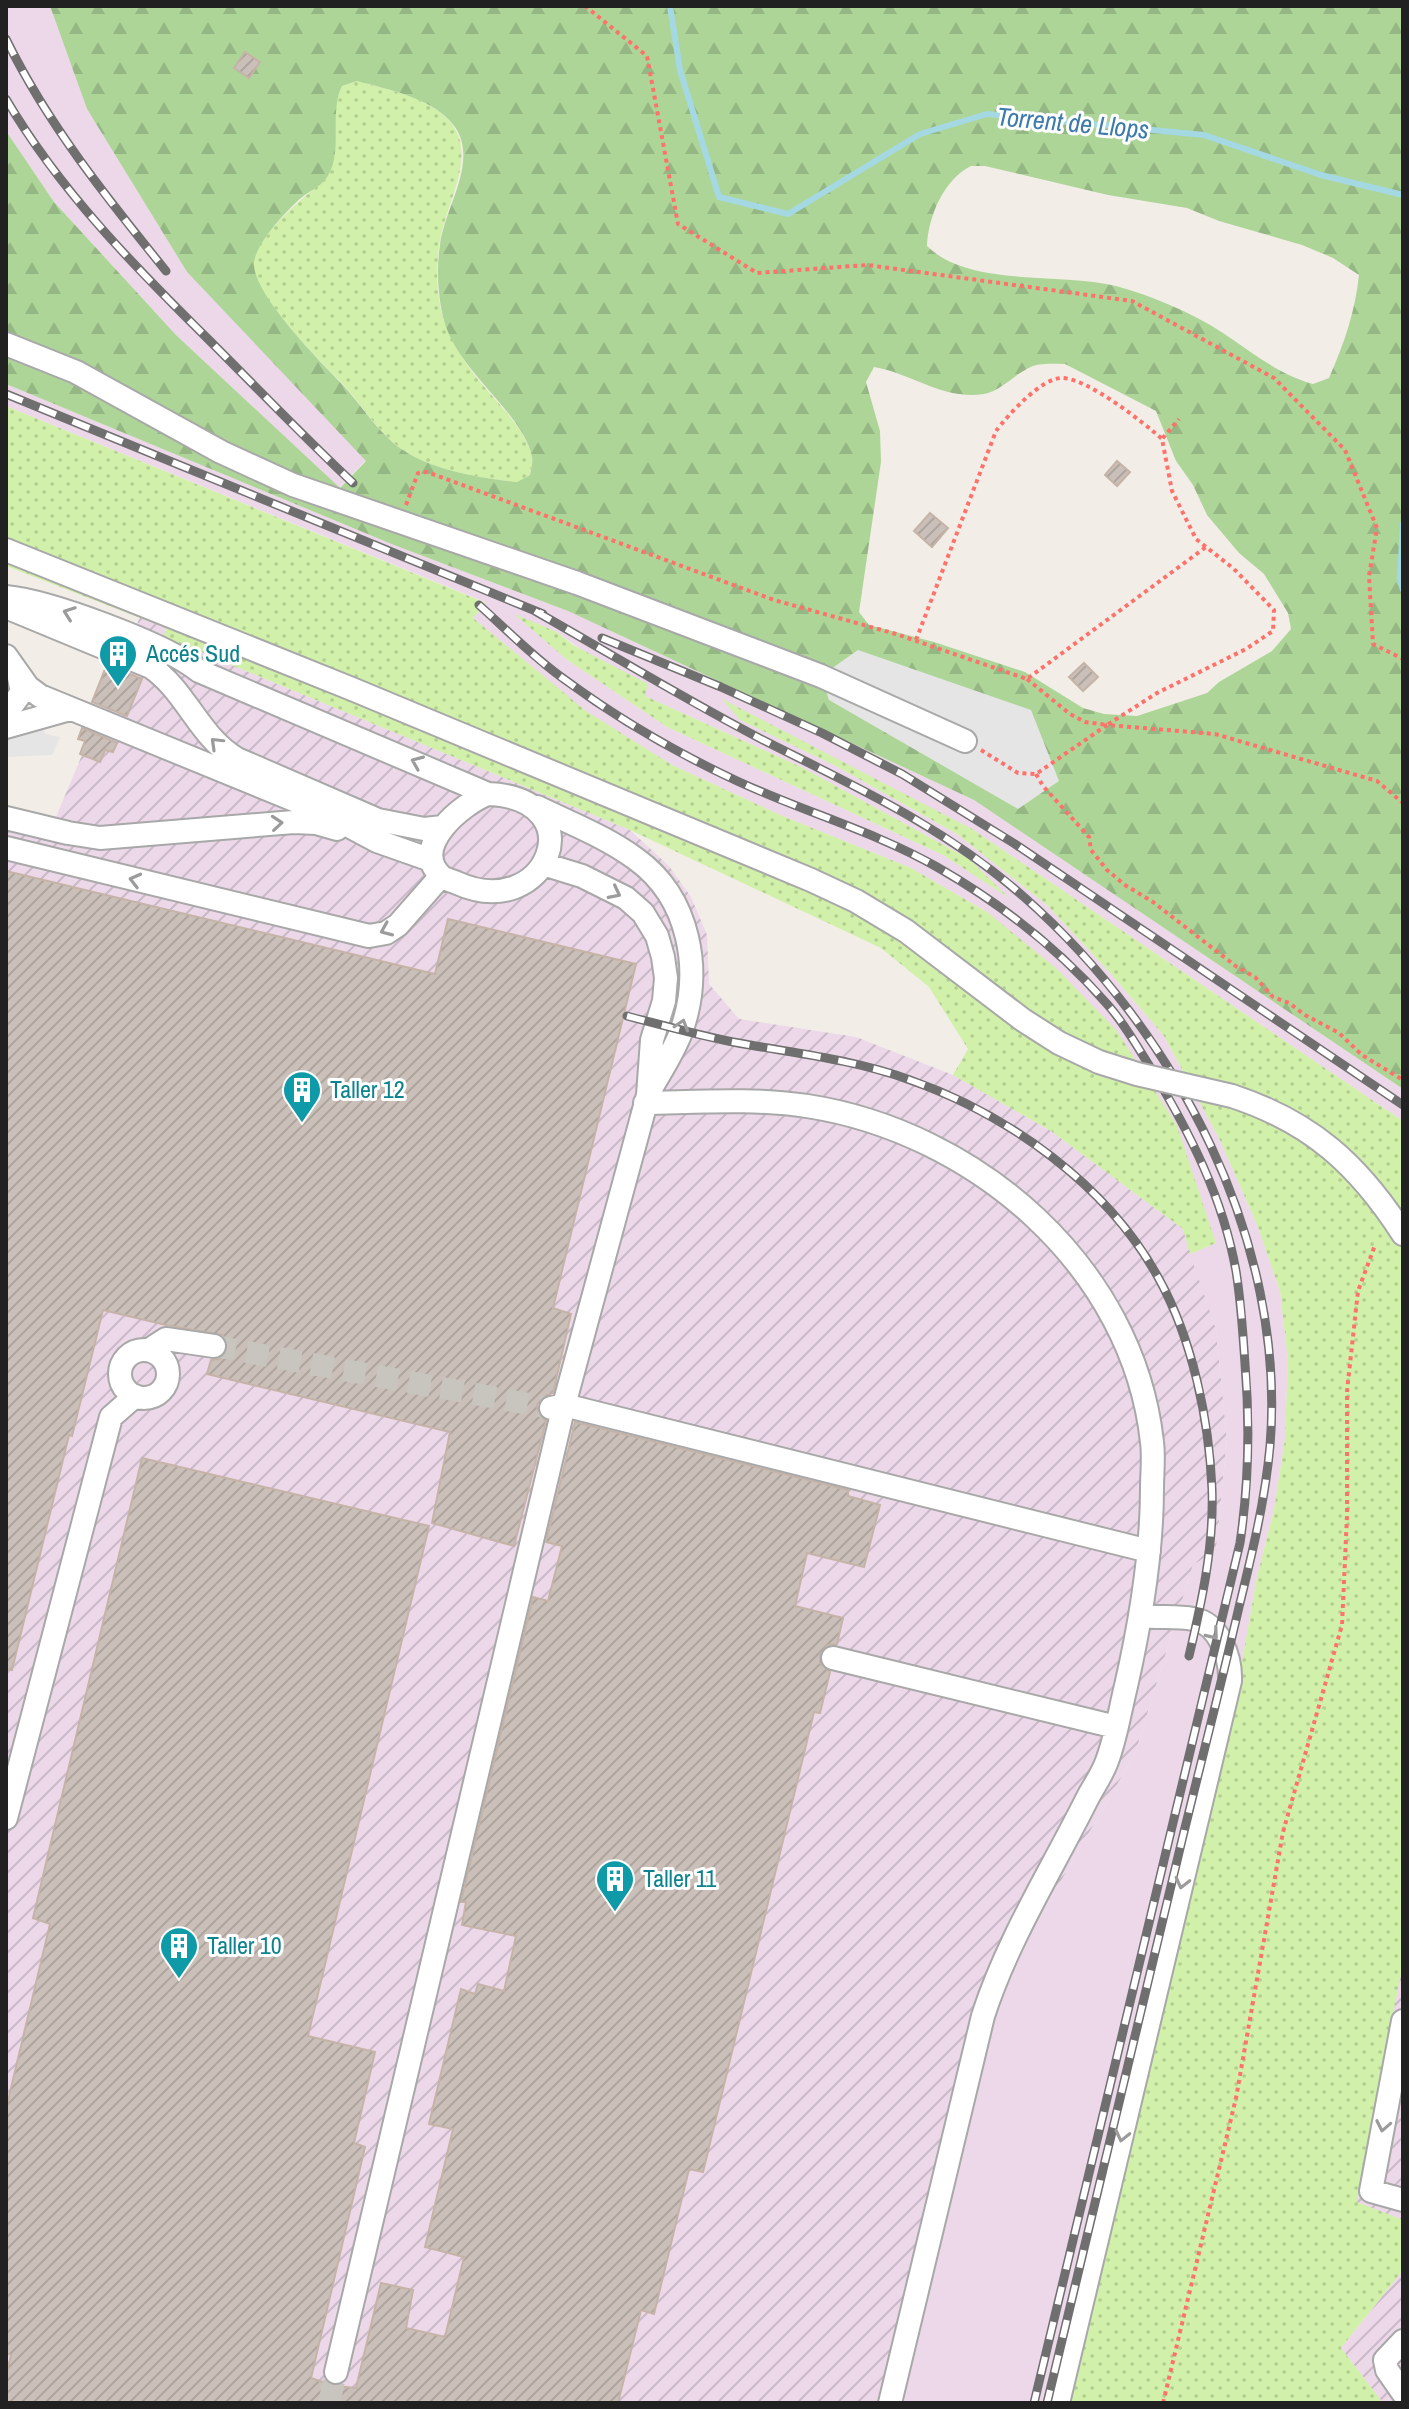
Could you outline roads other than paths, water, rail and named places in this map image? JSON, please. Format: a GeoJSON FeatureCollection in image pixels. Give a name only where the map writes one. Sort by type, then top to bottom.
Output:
{"type":"FeatureCollection","features":[{"type":"Feature","properties":{"kind":"street"},"geometry":{"type":"LineString","coordinates":[[6,344],[76,372],[255,469],[400,523],[577,583],[821,676],[965,741]]}},
{"type":"Feature","properties":{"kind":"street"},"geometry":{"type":"LineString","coordinates":[[6,550],[352,689],[856,901],[906,931],[1023,1020],[1059,1043],[1099,1062],[1232,1096],[1288,1118],[1324,1141],[1354,1169],[1385,1206],[1403,1234]]}},
{"type":"Feature","properties":{"kind":"street"},"geometry":{"type":"LineString","coordinates":[[6,597],[42,603],[130,637],[185,660],[199,671],[488,794],[522,799],[610,842],[638,860],[676,906],[692,959],[688,1007],[676,1044],[647,1099]]}},
{"type":"Feature","properties":{"kind":"street"},"geometry":{"type":"LineString","coordinates":[[6,607],[151,667],[168,678],[208,737],[237,759],[378,820],[424,829],[443,827]]}},
{"type":"Feature","properties":{"kind":"street"},"geometry":{"type":"LineString","coordinates":[[12,664],[40,696],[321,811],[481,892],[501,892],[527,882],[543,864],[548,855],[550,838],[546,821],[537,807]]}},
{"type":"Feature","properties":{"kind":"street"},"geometry":{"type":"LineString","coordinates":[[6,708],[22,692],[12,664]]}},
{"type":"Feature","properties":{"kind":"street"},"geometry":{"type":"LineString","coordinates":[[6,727],[70,709]]}},
{"type":"Feature","properties":{"kind":"street"},"geometry":{"type":"LineString","coordinates":[[6,848],[369,936],[386,933],[398,925],[436,868],[432,847],[443,827],[474,799],[488,794]]}},
{"type":"Feature","properties":{"kind":"street"},"geometry":{"type":"LineString","coordinates":[[6,818],[100,838],[294,822],[316,823],[377,841]]}},
{"type":"Feature","properties":{"kind":"street"},"geometry":{"type":"LineString","coordinates":[[336,2372],[558,1406],[647,1099],[652,1040],[664,1001],[666,978],[657,936],[643,913],[626,898],[582,876],[543,864]]}},
{"type":"Feature","properties":{"kind":"street"},"geometry":{"type":"LineString","coordinates":[[647,1099],[807,1106],[884,1126],[958,1159],[1020,1204],[1050,1232],[1100,1296],[1122,1335],[1141,1385],[1152,1443],[1149,1551],[1142,1616],[1107,1763],[995,1977],[890,2403]]}},
{"type":"Feature","properties":{"kind":"street"},"geometry":{"type":"LineString","coordinates":[[149,1350],[166,1339],[214,1346]]}},
{"type":"Feature","properties":{"kind":"street"},"geometry":{"type":"LineString","coordinates":[[6,1818],[111,1417],[120,1369],[134,1351],[157,1353],[166,1364],[167,1380],[151,1397],[135,1396],[123,1385],[120,1377]]}},
{"type":"Feature","properties":{"kind":"street"},"geometry":{"type":"LineString","coordinates":[[111,1417],[135,1396]]}},
{"type":"Feature","properties":{"kind":"street"},"geometry":{"type":"LineString","coordinates":[[558,1406],[1149,1551]]}},
{"type":"Feature","properties":{"kind":"street"},"geometry":{"type":"LineString","coordinates":[[1058,2403],[1230,1681],[1228,1655],[1206,1624],[1192,1618],[1142,1616]]}},
{"type":"Feature","properties":{"kind":"street"},"geometry":{"type":"LineString","coordinates":[[833,1658],[1116,1727]]}},
{"type":"Feature","properties":{"kind":"street"},"geometry":{"type":"LineString","coordinates":[[1403,2021],[1371,2191],[1403,2200]]}},
{"type":"Feature","properties":{"kind":"street"},"geometry":{"type":"LineString","coordinates":[[1403,2341],[1385,2360],[1387,2370],[1403,2393]]}},
{"type":"Feature","properties":{"kind":"waterway","name":"Torrent de Llops"},"geometry":{"type":"LineString","coordinates":[[670,6],[680,70],[719,197],[788,214],[920,134],[987,114],[1204,135],[1321,175],[1403,195]]}},
{"type":"Feature","properties":{"kind":"waterway","name":"Torrent de Llops"},"geometry":{"type":"LineString","coordinates":[[1403,524],[1400,579],[1403,590]]}},
{"type":"Feature","properties":{"kind":"tunnel"},"geometry":{"type":"LineString","coordinates":[[214,1346],[551,1408]]}},
{"type":"Feature","properties":{"kind":"tunnel"},"geometry":{"type":"LineString","coordinates":[[329,2403],[336,2372]]}},
{"type":"Feature","properties":{"kind":"railway"},"geometry":{"type":"LineString","coordinates":[[6,39],[60,131],[166,271]]}},
{"type":"Feature","properties":{"kind":"railway"},"geometry":{"type":"LineString","coordinates":[[6,99],[50,165],[126,256],[353,483]]}},
{"type":"Feature","properties":{"kind":"railway"},"geometry":{"type":"LineString","coordinates":[[6,394],[543,614]]}},
{"type":"Feature","properties":{"kind":"railway"},"geometry":{"type":"LineString","coordinates":[[479,605],[553,670],[647,734],[735,780],[913,854],[960,881],[1028,928],[1069,964],[1125,1028],[1192,1142],[1223,1218],[1238,1283],[1247,1387],[1247,1476],[1240,1543],[1034,2403]]}},
{"type":"Feature","properties":{"kind":"railway"},"geometry":{"type":"LineString","coordinates":[[535,611],[734,725],[899,810],[963,850],[1024,897],[1079,951],[1129,1010],[1173,1076],[1210,1145],[1240,1218],[1260,1293],[1271,1369],[1270,1446],[1265,1487],[1249,1567],[1047,2403]]}},
{"type":"Feature","properties":{"kind":"railway"},"geometry":{"type":"LineString","coordinates":[[602,638],[721,687],[902,774],[1015,844],[1403,1105]]}},
{"type":"Feature","properties":{"kind":"railway"},"geometry":{"type":"LineString","coordinates":[[627,1016],[720,1039],[867,1067],[947,1095],[984,1113],[1052,1157],[1112,1213],[1138,1245],[1171,1303],[1190,1354],[1203,1409],[1212,1489],[1211,1531],[1203,1594],[1189,1656]]}},
{"type":"Feature","properties":{"kind":"place","name":"Accés Sud"},"geometry":{"type":"Point","coordinates":[118,688]}},
{"type":"Feature","properties":{"kind":"place","name":"Taller 12"},"geometry":{"type":"Point","coordinates":[302,1124]}},
{"type":"Feature","properties":{"kind":"place","name":"Taller 11"},"geometry":{"type":"Point","coordinates":[615,1913]}},
{"type":"Feature","properties":{"kind":"place","name":"Taller 10"},"geometry":{"type":"Point","coordinates":[179,1980]}}]}
